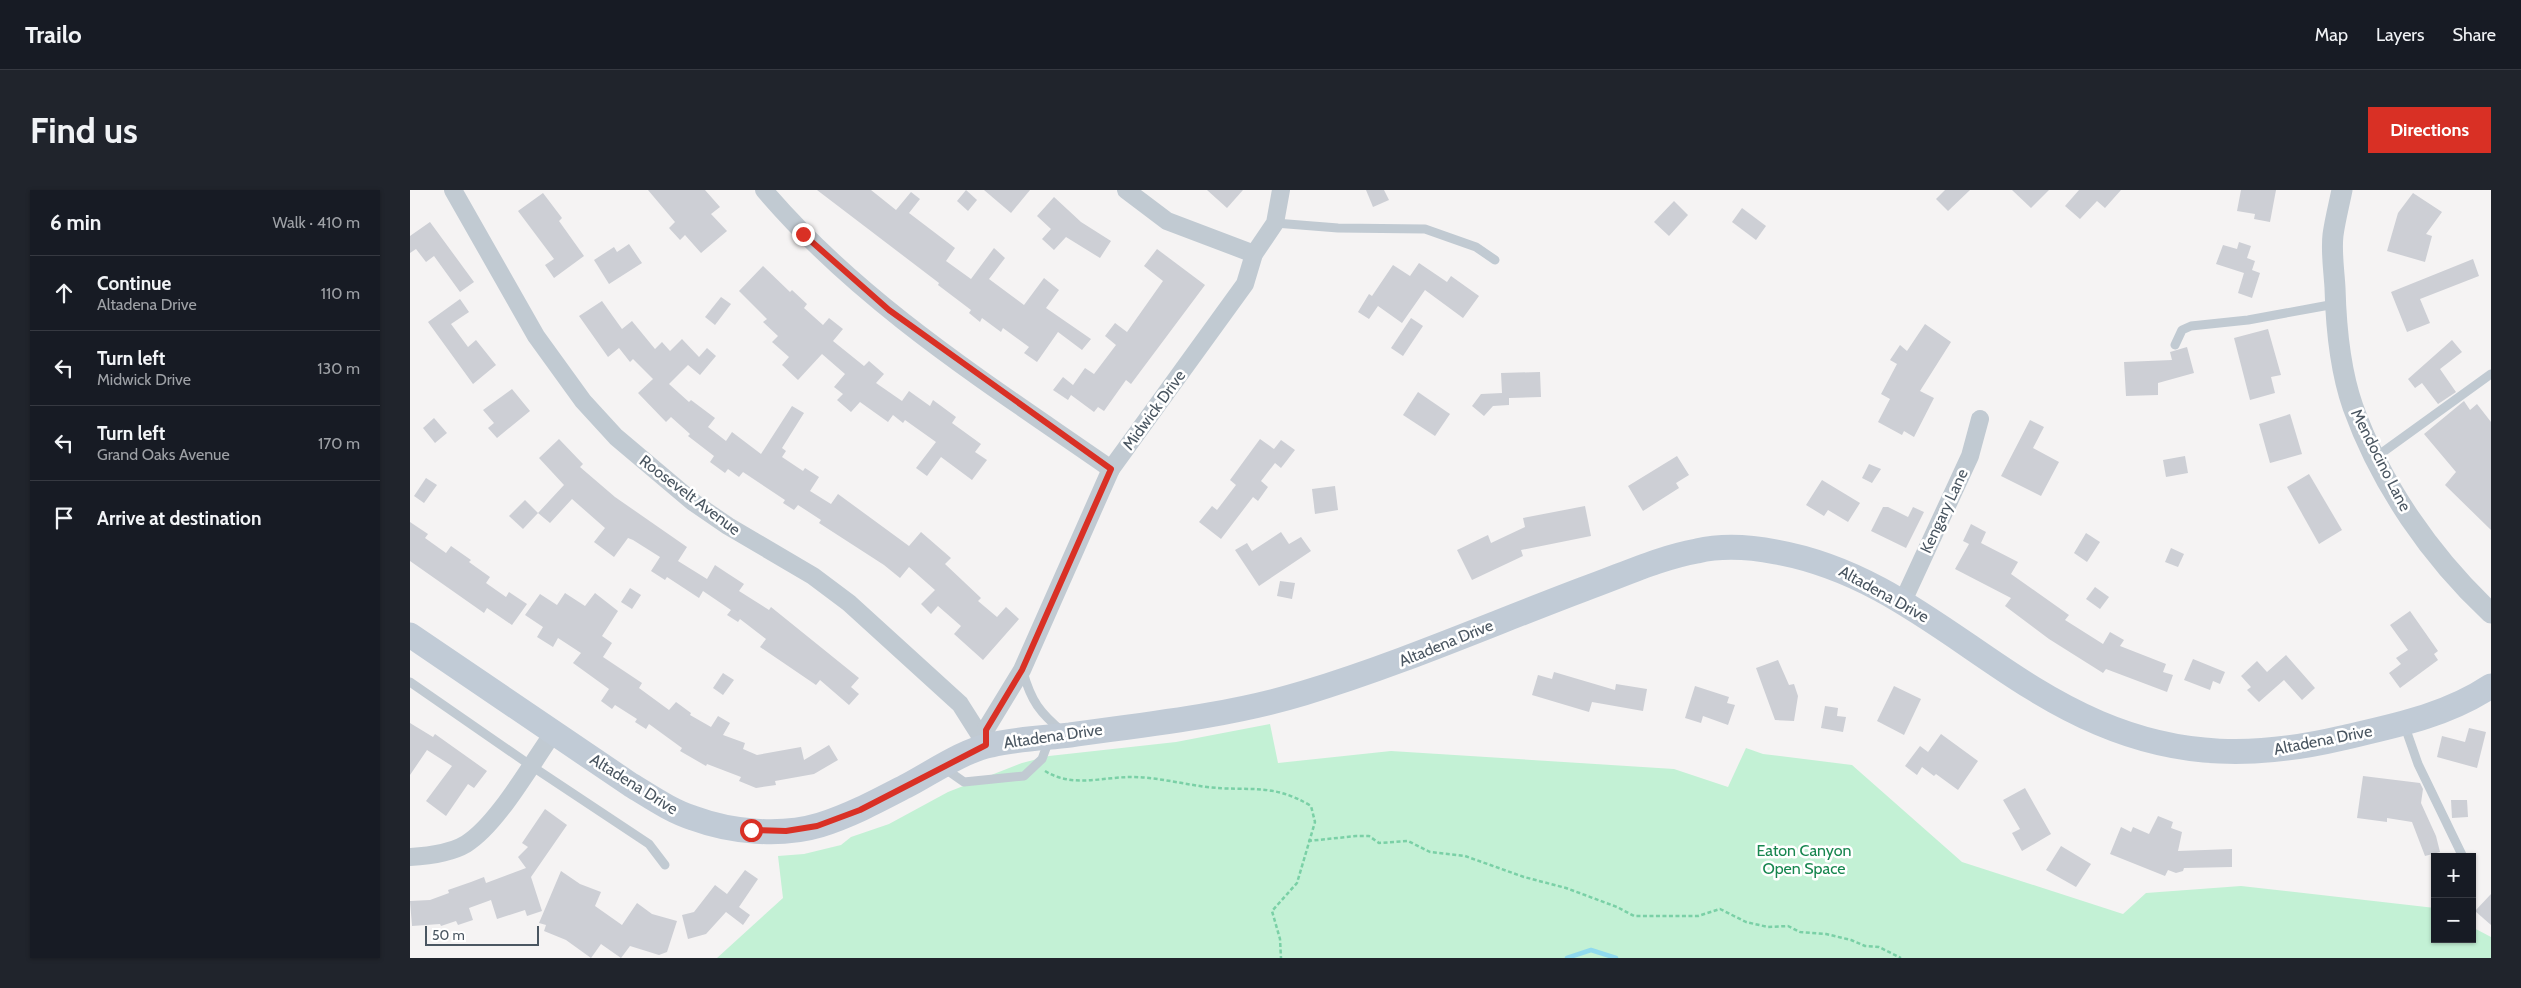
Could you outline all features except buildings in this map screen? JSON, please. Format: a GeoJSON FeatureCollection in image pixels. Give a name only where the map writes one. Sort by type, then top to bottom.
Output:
{"type":"FeatureCollection","features":[{"type":"Feature","properties":{"kind":"main road","name":"Altadena Drive"},"geometry":{"type":"LineString","coordinates":[[410,635],[631,785],[666,806],[690,818],[718,826],[751,830],[786,831],[817,826],[860,810],[986,745],[1215,714],[1302,693],[1411,658],[1529,610],[1664,560],[1699,550],[1738,547],[1802,557],[1834,567],[1903,601],[2061,706],[2101,725],[2186,750],[2246,753],[2296,749],[2404,724],[2468,701],[2491,686]]}},
{"type":"Feature","properties":{"kind":"street","name":"Roosevelt Avenue"},"geometry":{"type":"LineString","coordinates":[[453,190],[536,336],[583,401],[610,431],[644,463],[693,502],[728,526],[813,576],[849,603],[960,704],[986,745]]}},
{"type":"Feature","properties":{"kind":"street"},"geometry":{"type":"LineString","coordinates":[[764,190],[831,261],[889,310],[1111,469]]}},
{"type":"Feature","properties":{"kind":"street"},"geometry":{"type":"LineString","coordinates":[[1126,190],[1167,221],[1254,254]]}},
{"type":"Feature","properties":{"kind":"street","name":"Midwick Drive"},"geometry":{"type":"LineString","coordinates":[[986,745],[986,730],[1022,670],[1111,469],[1245,284],[1254,254],[1274,224],[1281,190]]}},
{"type":"Feature","properties":{"kind":"street","name":"Mendocino Lane"},"geometry":{"type":"LineString","coordinates":[[2342,190],[2333,244],[2335,304],[2343,366],[2353,407],[2376,457],[2405,512],[2427,544],[2464,587],[2491,613]]}},
{"type":"Feature","properties":{"kind":"street","name":"Kengary Lane"},"geometry":{"type":"LineString","coordinates":[[1903,601],[1970,456],[1980,419]]}},
{"type":"Feature","properties":{"kind":"street"},"geometry":{"type":"LineString","coordinates":[[410,857],[446,851],[465,844],[495,816],[554,732]]}},
{"type":"Feature","properties":{"kind":"lane"},"geometry":{"type":"LineString","coordinates":[[1274,224],[1338,228],[1425,229],[1476,247],[1495,260]]}},
{"type":"Feature","properties":{"kind":"lane"},"geometry":{"type":"LineString","coordinates":[[2175,345],[2182,330],[2191,326],[2248,320],[2335,304]]}},
{"type":"Feature","properties":{"kind":"lane"},"geometry":{"type":"LineString","coordinates":[[2376,457],[2491,374]]}},
{"type":"Feature","properties":{"kind":"lane"},"geometry":{"type":"LineString","coordinates":[[942,767],[964,782],[1024,776],[1042,759],[1058,736],[1029,694],[1022,670]]}},
{"type":"Feature","properties":{"kind":"lane"},"geometry":{"type":"LineString","coordinates":[[410,682],[649,844],[665,865]]}},
{"type":"Feature","properties":{"kind":"lane"},"geometry":{"type":"LineString","coordinates":[[2404,724],[2418,764],[2461,853]]}},
{"type":"Feature","properties":{"kind":"path"},"geometry":{"type":"LineString","coordinates":[[1036,765],[1055,777],[1093,782],[1130,777],[1172,780],[1208,787],[1267,788],[1299,798],[1311,806],[1315,822],[1296,883],[1272,911],[1280,939],[1281,958]]}},
{"type":"Feature","properties":{"kind":"path"},"geometry":{"type":"LineString","coordinates":[[1308,841],[1356,836],[1369,836],[1379,843],[1408,841],[1430,852],[1465,856],[1524,877],[1566,888],[1617,907],[1634,916],[1698,916],[1720,909],[1746,922],[1768,927],[1788,926],[1800,932],[1851,940],[1865,946],[1879,947],[1901,958]]}},
{"type":"Feature","properties":{"kind":"green space","name":"Eaton Canyon Open Space"},"geometry":{"type":"Polygon","coordinates":[[[1270,724],[1278,763],[1391,751],[1674,769],[1728,787],[1746,748],[1763,754],[1852,765],[1962,862],[2123,914],[2146,893],[2241,886],[2431,908],[2431,943],[2476,943],[2476,929],[2491,937],[2491,958],[717,958],[783,898],[778,856],[804,854],[841,845],[851,837],[889,824],[948,792],[1022,763],[1049,756],[1176,742],[1270,724]]]}},
{"type":"Feature","properties":{"kind":"waterway"},"geometry":{"type":"LineString","coordinates":[[1567,958],[1591,950],[1616,958]]}},
{"type":"Feature","properties":{"kind":"route"},"geometry":{"type":"LineString","coordinates":[[751,830],[786,831],[817,826],[860,810],[986,745],[986,730],[998,707],[1022,670],[1111,469],[918,333],[860,286],[803,234]]}}]}
